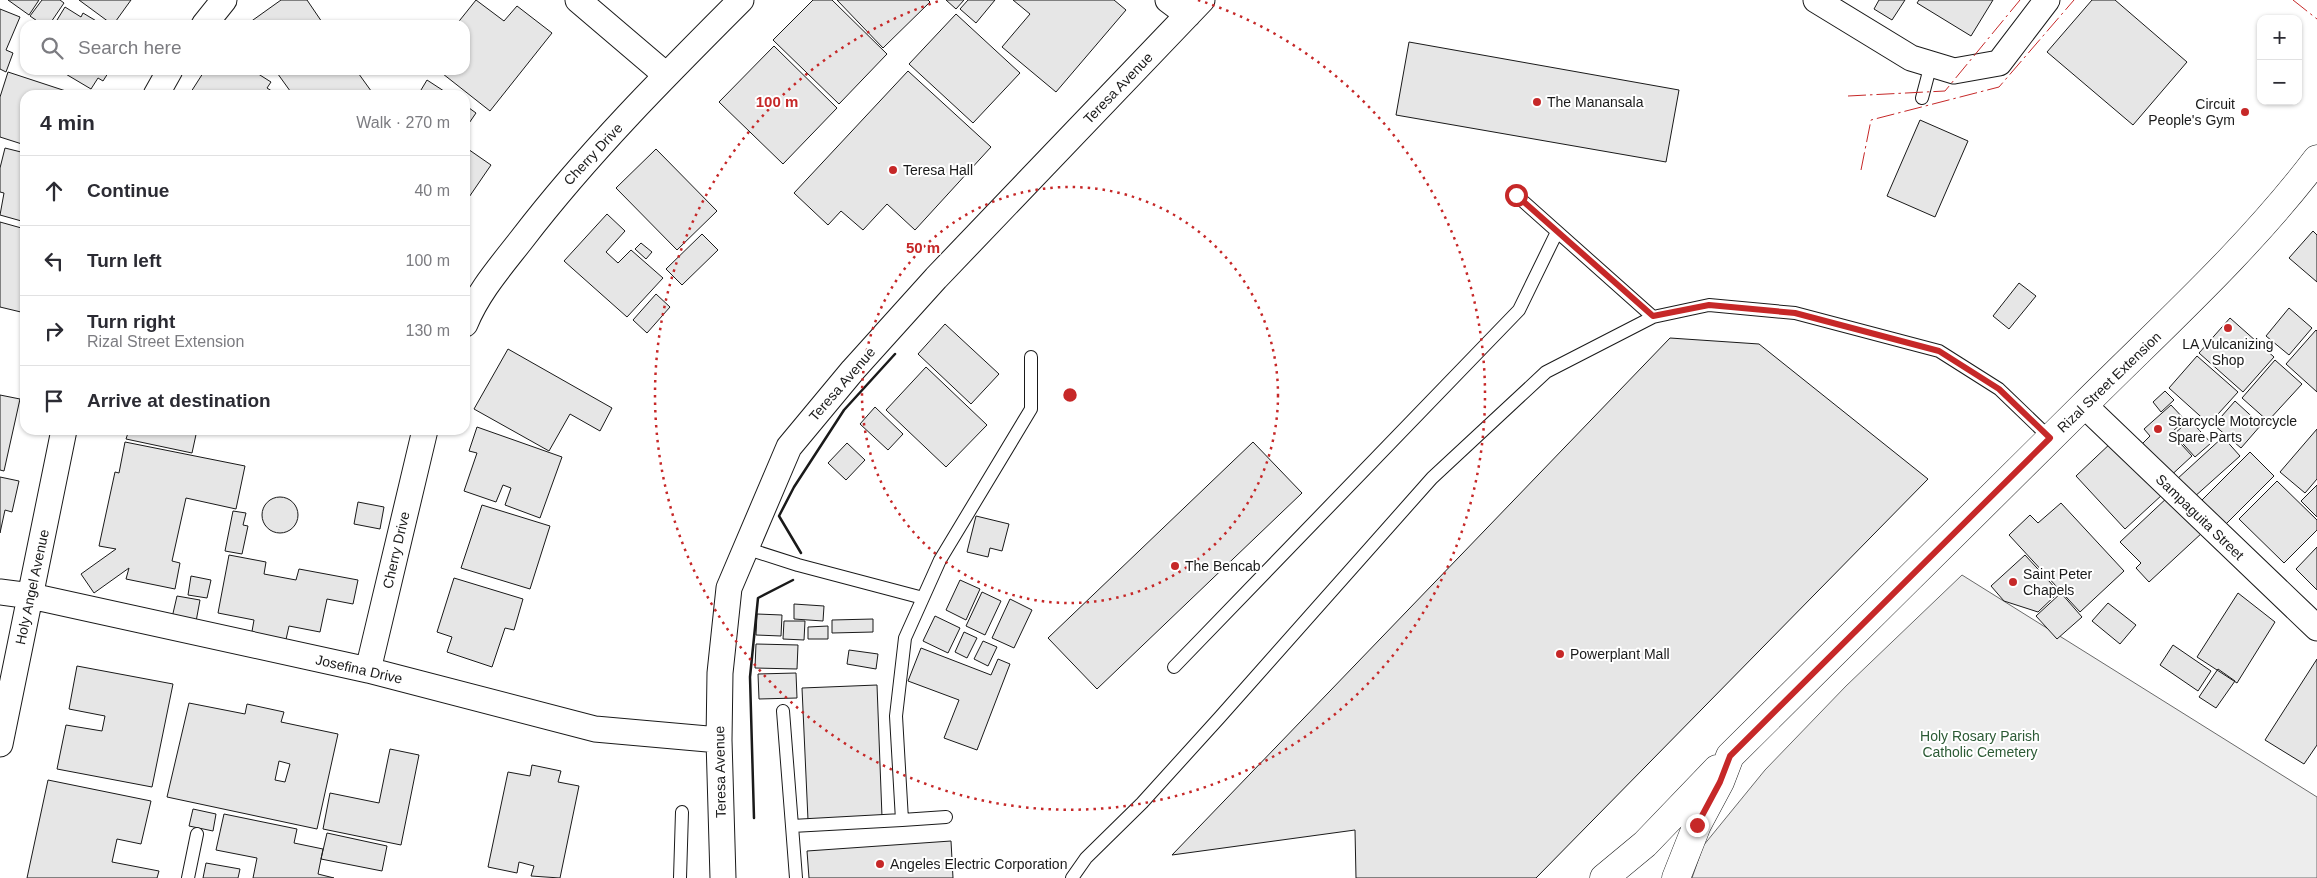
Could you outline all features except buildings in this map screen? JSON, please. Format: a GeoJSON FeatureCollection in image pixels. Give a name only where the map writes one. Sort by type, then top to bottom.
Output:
{"type":"FeatureCollection","features":[{"type":"Feature","properties":{"kind":"main road","name":"Rizal Street Extension"},"geometry":{"type":"LineString","coordinates":[[1676,878],[1697,825],[1720,782],[1730,756],[2050,438],[2165,328],[2280,205],[2317,159]]}},
{"type":"Feature","properties":{"kind":"main road"},"geometry":{"type":"LineString","coordinates":[[1604,878],[1645,844],[1730,756]]}},
{"type":"Feature","properties":{"kind":"street"},"geometry":{"type":"LineString","coordinates":[[208,20],[224,0]]}},
{"type":"Feature","properties":{"kind":"street"},"geometry":{"type":"LineString","coordinates":[[578,0],[666,75]]}},
{"type":"Feature","properties":{"kind":"street","name":"Cherry Drive"},"geometry":{"type":"LineString","coordinates":[[470,314],[482,291],[555,196],[666,75],[741,0]]}},
{"type":"Feature","properties":{"kind":"street"},"geometry":{"type":"LineString","coordinates":[[1168,0],[1195,8]]}},
{"type":"Feature","properties":{"kind":"street"},"geometry":{"type":"LineString","coordinates":[[1816,0],[1911,58],[1954,71],[1999,63],[2047,0]]}},
{"type":"Feature","properties":{"kind":"street","name":"Teresa Avenue"},"geometry":{"type":"LineString","coordinates":[[723,878],[719,740],[720,673],[729,588],[789,447],[853,370],[930,286],[1195,8]]}},
{"type":"Feature","properties":{"kind":"street"},"geometry":{"type":"LineString","coordinates":[[159,90],[167,75]]}},
{"type":"Feature","properties":{"kind":"street","name":"Sampaguita Street"},"geometry":{"type":"LineString","coordinates":[[2084,405],[2317,628]]}},
{"type":"Feature","properties":{"kind":"street","name":"Holy Angel Avenue"},"geometry":{"type":"LineString","coordinates":[[0,744],[63,435]]}},
{"type":"Feature","properties":{"kind":"street","name":"Cherry Drive"},"geometry":{"type":"LineString","coordinates":[[368,670],[424,435]]}},
{"type":"Feature","properties":{"kind":"street","name":"Josefina Drive"},"geometry":{"type":"LineString","coordinates":[[0,592],[31,596],[368,670],[595,728],[719,740]]}},
{"type":"Feature","properties":{"kind":"lane"},"geometry":{"type":"LineString","coordinates":[[1922,98],[1931,64]]}},
{"type":"Feature","properties":{"kind":"lane"},"geometry":{"type":"LineString","coordinates":[[1516,195],[1653,316]]}},
{"type":"Feature","properties":{"kind":"lane"},"geometry":{"type":"LineString","coordinates":[[1174,667],[1520,310],[1557,232]]}},
{"type":"Feature","properties":{"kind":"lane"},"geometry":{"type":"LineString","coordinates":[[1072,878],[1086,858],[1142,803],[1432,478],[1546,372],[1653,316],[1709,305],[1795,313],[1939,351],[1999,389],[2050,438]]}},
{"type":"Feature","properties":{"kind":"lane"},"geometry":{"type":"LineString","coordinates":[[902,820],[896,716],[905,638],[940,560],[1031,409],[1031,357]]}},
{"type":"Feature","properties":{"kind":"lane"},"geometry":{"type":"LineString","coordinates":[[745,548],[798,565],[923,598]]}},
{"type":"Feature","properties":{"kind":"lane"},"geometry":{"type":"LineString","coordinates":[[783,711],[796,878]]}},
{"type":"Feature","properties":{"kind":"lane"},"geometry":{"type":"LineString","coordinates":[[680,878],[682,812]]}},
{"type":"Feature","properties":{"kind":"lane"},"geometry":{"type":"LineString","coordinates":[[792,826],[946,817]]}},
{"type":"Feature","properties":{"kind":"lane"},"geometry":{"type":"LineString","coordinates":[[188,878],[197,834]]}},
{"type":"Feature","properties":{"kind":"green space","name":"Holy Rosary Parish Catholic Cemetery"},"geometry":{"type":"Polygon","coordinates":[[[1962,575],[2317,797],[2317,878],[1692,878],[1703,846],[1765,770],[1846,686],[1962,575]]]}},
{"type":"Feature","properties":{"kind":"wall"},"geometry":{"type":"LineString","coordinates":[[801,553],[779,516],[794,487],[844,410],[895,354]]}},
{"type":"Feature","properties":{"kind":"wall"},"geometry":{"type":"LineString","coordinates":[[754,818],[750,677],[758,598],[793,580]]}},
{"type":"Feature","properties":{"kind":"power"},"geometry":{"type":"LineString","coordinates":[[1848,96],[1945,91],[2020,0]]}},
{"type":"Feature","properties":{"kind":"power"},"geometry":{"type":"LineString","coordinates":[[1861,170],[1871,120],[1999,87],[2074,0]]}},
{"type":"Feature","properties":{"kind":"power"},"geometry":{"type":"LineString","coordinates":[[2293,0],[2317,19]]}},
{"type":"Feature","properties":{"kind":"place","name":"The Manansala"},"geometry":{"type":"Point","coordinates":[1537,102]}},
{"type":"Feature","properties":{"kind":"place","name":"Circuit People's Gym"},"geometry":{"type":"Point","coordinates":[2245,112]}},
{"type":"Feature","properties":{"kind":"place","name":"Teresa Hall"},"geometry":{"type":"Point","coordinates":[893,170]}},
{"type":"Feature","properties":{"kind":"place","name":"LA Vulcanizing Shop"},"geometry":{"type":"Point","coordinates":[2228,328]}},
{"type":"Feature","properties":{"kind":"place","name":"Starcycle Motorcycle Spare Parts"},"geometry":{"type":"Point","coordinates":[2158,429]}},
{"type":"Feature","properties":{"kind":"place","name":"The Bencab"},"geometry":{"type":"Point","coordinates":[1175,566]}},
{"type":"Feature","properties":{"kind":"place","name":"Saint Peter Chapels"},"geometry":{"type":"Point","coordinates":[2013,582]}},
{"type":"Feature","properties":{"kind":"place","name":"Powerplant Mall"},"geometry":{"type":"Point","coordinates":[1560,654]}},
{"type":"Feature","properties":{"kind":"place","name":"Angeles Electric Corporation"},"geometry":{"type":"Point","coordinates":[880,864]}},
{"type":"Feature","properties":{"kind":"route"},"geometry":{"type":"LineString","coordinates":[[1516,195],[1653,316],[1709,305],[1795,313],[1939,351],[1999,389],[2050,438],[1730,756],[1720,782],[1697,825]]}}]}
